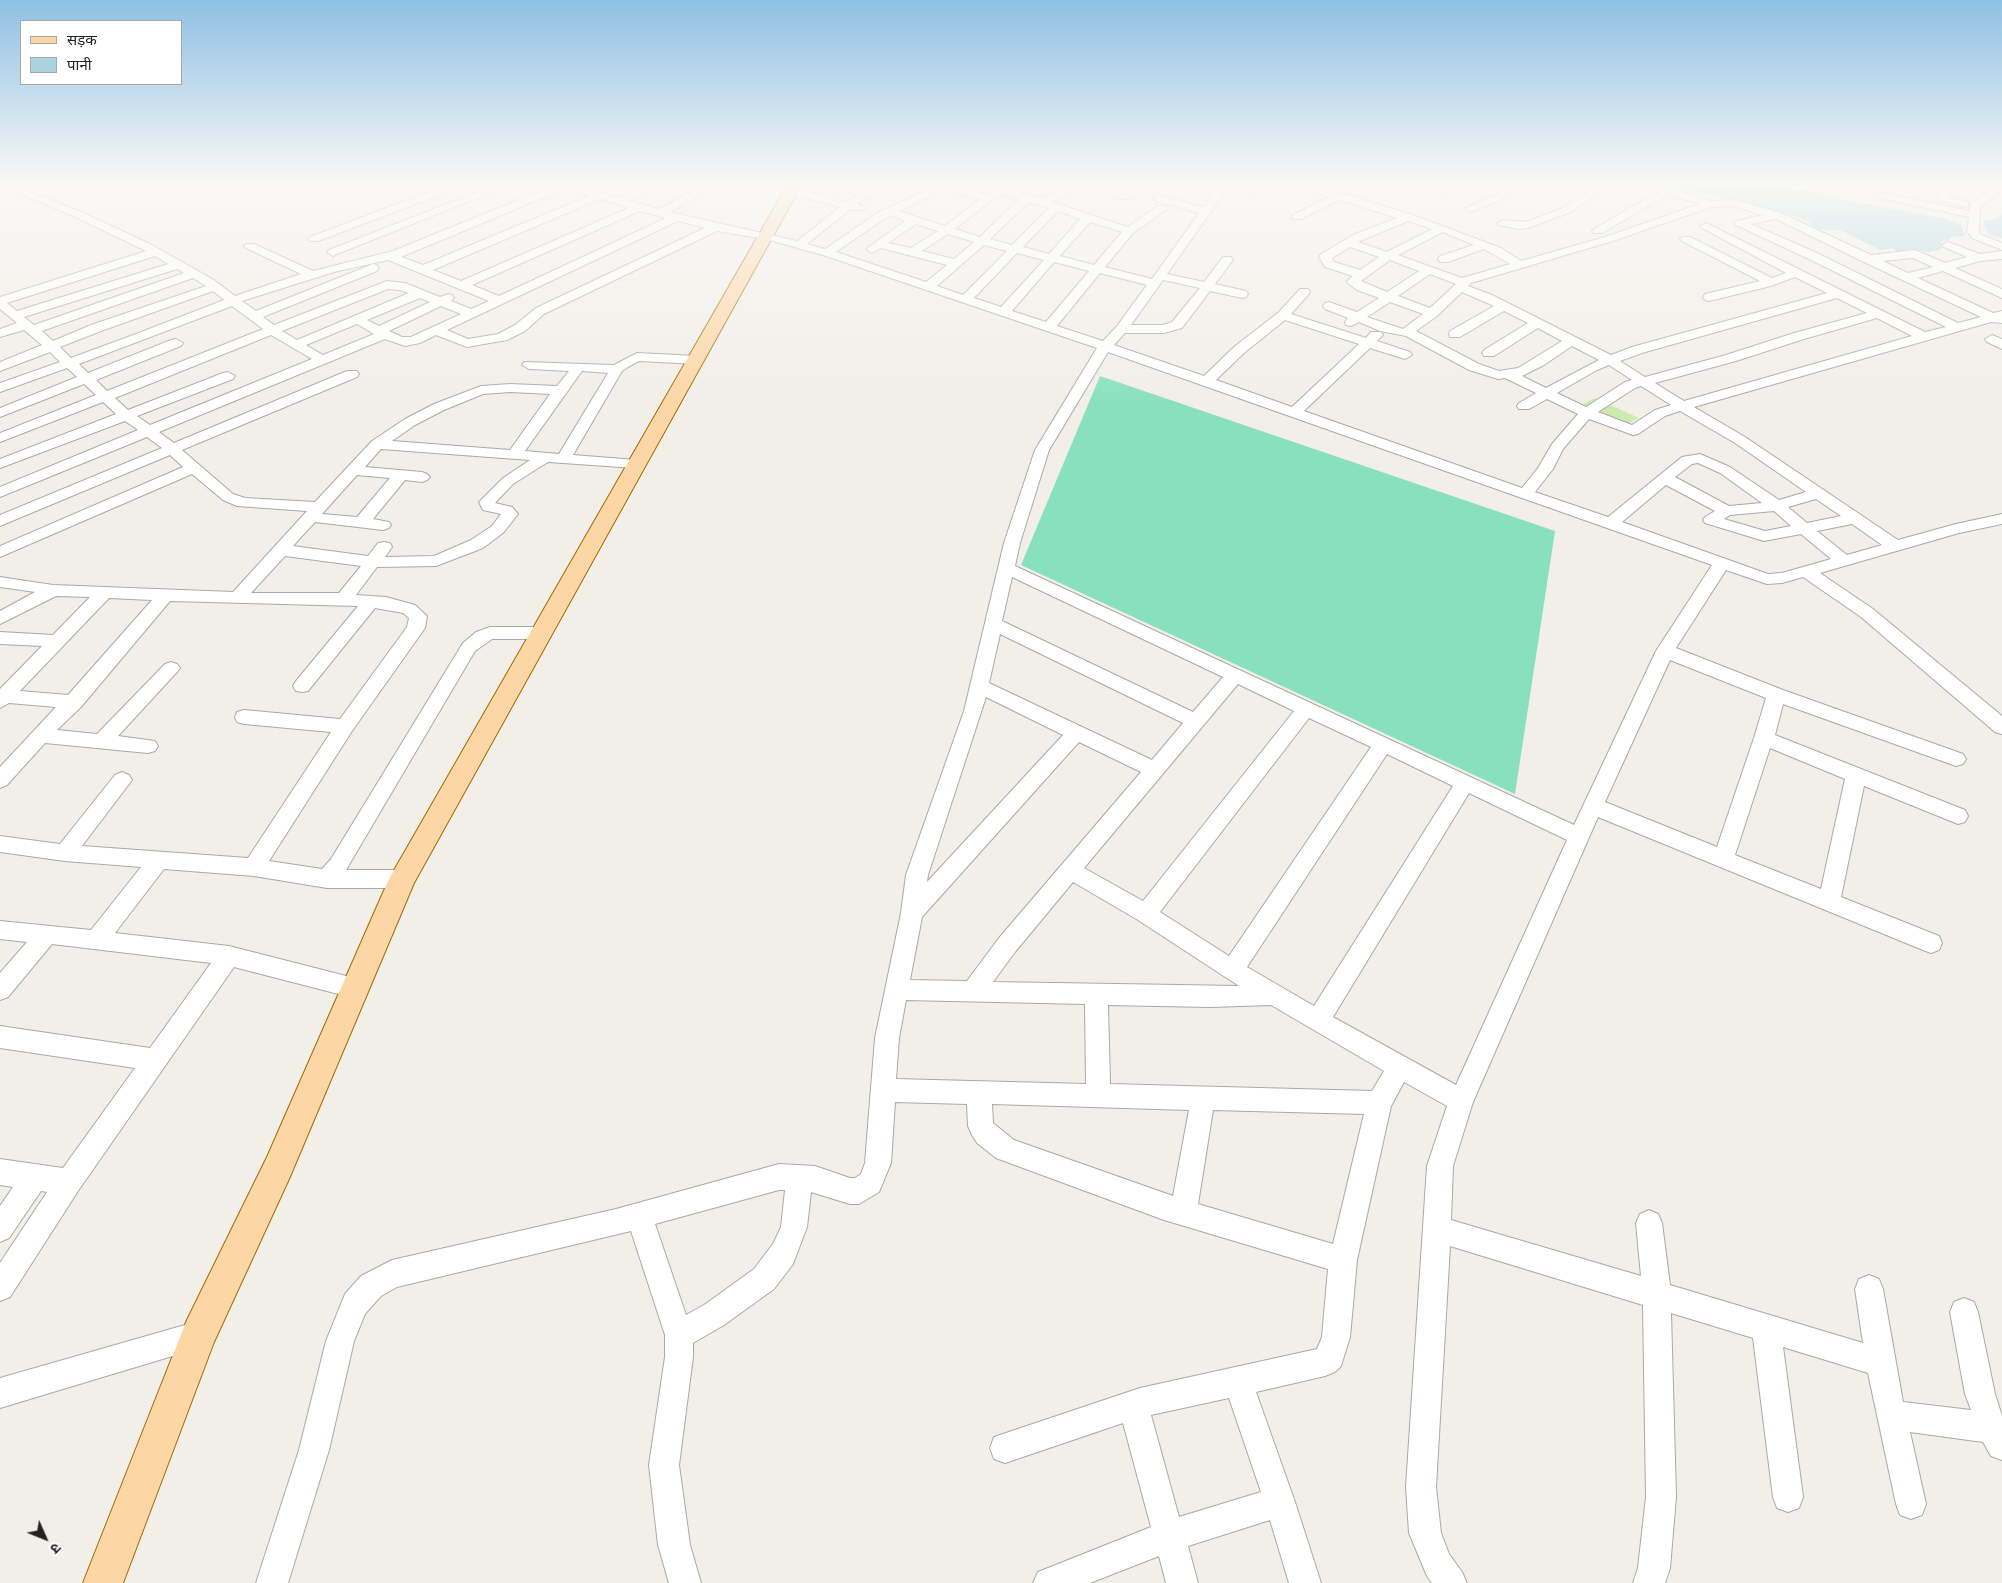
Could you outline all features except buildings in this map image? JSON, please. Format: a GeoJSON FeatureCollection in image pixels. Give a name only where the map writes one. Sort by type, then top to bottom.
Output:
{"type":"FeatureCollection","features":[{"type":"Feature","properties":{"kind":"main road"},"geometry":{"type":"LineString","coordinates":[[103,1583],[200,1335],[278,1168],[402,880],[696,360],[740,256]]}},
{"type":"Feature","properties":{"kind":"street"},"geometry":{"type":"LineString","coordinates":[[143,256],[0,302],[53,347],[126,414],[195,467],[225,494],[243,503],[314,512],[361,523],[383,525]]}},
{"type":"Feature","properties":{"kind":"street"},"geometry":{"type":"LineString","coordinates":[[162,256],[214,287],[271,330],[321,360]]}},
{"type":"Feature","properties":{"kind":"street"},"geometry":{"type":"LineString","coordinates":[[271,256],[312,275]]}},
{"type":"Feature","properties":{"kind":"street"},"geometry":{"type":"LineString","coordinates":[[0,389],[232,301],[354,262],[388,256]]}},
{"type":"Feature","properties":{"kind":"street"},"geometry":{"type":"LineString","coordinates":[[393,256],[396,260],[498,300]]}},
{"type":"Feature","properties":{"kind":"street"},"geometry":{"type":"LineString","coordinates":[[422,270],[456,256]]}},
{"type":"Feature","properties":{"kind":"street"},"geometry":{"type":"LineString","coordinates":[[0,492],[321,360],[382,332],[465,287],[532,256]]}},
{"type":"Feature","properties":{"kind":"street"},"geometry":{"type":"LineString","coordinates":[[358,320],[397,340],[410,342],[593,256]]}},
{"type":"Feature","properties":{"kind":"street"},"geometry":{"type":"LineString","coordinates":[[436,330],[467,343],[502,337],[520,328],[548,308],[656,256]]}},
{"type":"Feature","properties":{"kind":"street"},"geometry":{"type":"LineString","coordinates":[[836,256],[1105,346],[1768,579],[1807,572],[1843,560],[1956,529],[2002,519]]}},
{"type":"Feature","properties":{"kind":"street"},"geometry":{"type":"LineString","coordinates":[[854,262],[863,256]]}},
{"type":"Feature","properties":{"kind":"street"},"geometry":{"type":"LineString","coordinates":[[923,256],[955,264]]}},
{"type":"Feature","properties":{"kind":"street"},"geometry":{"type":"LineString","coordinates":[[928,287],[965,256]]}},
{"type":"Feature","properties":{"kind":"street"},"geometry":{"type":"LineString","coordinates":[[966,300],[1010,256]]}},
{"type":"Feature","properties":{"kind":"street"},"geometry":{"type":"LineString","coordinates":[[1039,256],[1095,269],[1157,280],[1207,286],[1242,294]]}},
{"type":"Feature","properties":{"kind":"street"},"geometry":{"type":"LineString","coordinates":[[1004,312],[1054,256]]}},
{"type":"Feature","properties":{"kind":"street"},"geometry":{"type":"LineString","coordinates":[[1048,328],[1079,293],[1095,269],[1107,256]]}},
{"type":"Feature","properties":{"kind":"street"},"geometry":{"type":"LineString","coordinates":[[272,1583],[314,1450],[340,1341],[355,1304],[370,1286],[392,1274],[638,1215],[780,1177],[815,1179],[850,1191],[859,1191],[870,1183],[878,1163],[887,1038],[912,913],[916,875],[973,711],[1012,543],[1042,450],[1105,346],[1122,329],[1175,256]]}},
{"type":"Feature","properties":{"kind":"street"},"geometry":{"type":"LineString","coordinates":[[1328,256],[1324,259],[1330,264],[1360,274]]}},
{"type":"Feature","properties":{"kind":"street"},"geometry":{"type":"LineString","coordinates":[[1433,313],[1353,283],[1355,278],[1388,256],[1428,270],[1462,285],[1572,340],[1646,381],[1694,414],[1740,440],[1895,546]]}},
{"type":"Feature","properties":{"kind":"street"},"geometry":{"type":"LineString","coordinates":[[1444,259],[1452,256]]}},
{"type":"Feature","properties":{"kind":"street"},"geometry":{"type":"LineString","coordinates":[[1503,256],[1518,264]]}},
{"type":"Feature","properties":{"kind":"street"},"geometry":{"type":"LineString","coordinates":[[1408,332],[1433,313],[1462,285],[1518,264],[1548,256]]}},
{"type":"Feature","properties":{"kind":"street"},"geometry":{"type":"LineString","coordinates":[[1719,256],[1771,282]]}},
{"type":"Feature","properties":{"kind":"street"},"geometry":{"type":"LineString","coordinates":[[1762,256],[1924,337]]}},
{"type":"Feature","properties":{"kind":"street"},"geometry":{"type":"LineString","coordinates":[[1813,256],[1956,327]]}},
{"type":"Feature","properties":{"kind":"street"},"geometry":{"type":"LineString","coordinates":[[1861,256],[1999,319]]}},
{"type":"Feature","properties":{"kind":"street"},"geometry":{"type":"LineString","coordinates":[[1868,259],[1897,256]]}},
{"type":"Feature","properties":{"kind":"street"},"geometry":{"type":"LineString","coordinates":[[1919,256],[2002,294]]}},
{"type":"Feature","properties":{"kind":"street"},"geometry":{"type":"LineString","coordinates":[[1971,256],[1993,267]]}},
{"type":"Feature","properties":{"kind":"street"},"geometry":{"type":"LineString","coordinates":[[1907,277],[1997,256]]}},
{"type":"Feature","properties":{"kind":"street"},"geometry":{"type":"LineString","coordinates":[[1122,329],[1164,329],[1177,325],[1227,260]]}},
{"type":"Feature","properties":{"kind":"street"},"geometry":{"type":"LineString","coordinates":[[0,334],[96,290],[177,265]]}},
{"type":"Feature","properties":{"kind":"street"},"geometry":{"type":"LineString","coordinates":[[253,317],[377,267]]}},
{"type":"Feature","properties":{"kind":"street"},"geometry":{"type":"LineString","coordinates":[[1336,332],[1428,270]]}},
{"type":"Feature","properties":{"kind":"street"},"geometry":{"type":"LineString","coordinates":[[24,324],[117,302],[194,274]]}},
{"type":"Feature","properties":{"kind":"street"},"geometry":{"type":"LineString","coordinates":[[1709,297],[1796,274]]}},
{"type":"Feature","properties":{"kind":"street"},"geometry":{"type":"LineString","coordinates":[[79,276],[96,290],[117,302],[142,312]]}},
{"type":"Feature","properties":{"kind":"street"},"geometry":{"type":"LineString","coordinates":[[1948,296],[2002,279]]}},
{"type":"Feature","properties":{"kind":"street"},"geometry":{"type":"LineString","coordinates":[[1852,301],[1920,283]]}},
{"type":"Feature","properties":{"kind":"street"},"geometry":{"type":"LineString","coordinates":[[0,438],[104,393],[150,379],[388,285],[400,286],[471,313]]}},
{"type":"Feature","properties":{"kind":"street"},"geometry":{"type":"LineString","coordinates":[[0,367],[96,328],[214,287]]}},
{"type":"Feature","properties":{"kind":"street"},"geometry":{"type":"LineString","coordinates":[[1206,382],[1239,350],[1283,315],[1304,292]]}},
{"type":"Feature","properties":{"kind":"street"},"geometry":{"type":"LineString","coordinates":[[296,345],[421,294]]}},
{"type":"Feature","properties":{"kind":"street"},"geometry":{"type":"LineString","coordinates":[[1524,406],[1546,392],[1610,360],[1670,341],[1838,294]]}},
{"type":"Feature","properties":{"kind":"street"},"geometry":{"type":"LineString","coordinates":[[1329,306],[1385,328],[1399,332],[1408,332],[1480,369],[1498,375],[1520,372],[1572,340]]}},
{"type":"Feature","properties":{"kind":"street"},"geometry":{"type":"LineString","coordinates":[[1454,334],[1503,306]]}},
{"type":"Feature","properties":{"kind":"street"},"geometry":{"type":"LineString","coordinates":[[1526,493],[1545,469],[1557,447],[1588,413],[1620,390],[1630,385],[1879,314]]}},
{"type":"Feature","properties":{"kind":"street"},"geometry":{"type":"LineString","coordinates":[[1283,315],[1405,355]]}},
{"type":"Feature","properties":{"kind":"street"},"geometry":{"type":"LineString","coordinates":[[1509,375],[1588,413],[1633,431],[1660,413],[1956,327],[1999,319]]}},
{"type":"Feature","properties":{"kind":"street"},"geometry":{"type":"LineString","coordinates":[[1490,352],[1537,323]]}},
{"type":"Feature","properties":{"kind":"street"},"geometry":{"type":"LineString","coordinates":[[1295,412],[1367,342],[1385,328]]}},
{"type":"Feature","properties":{"kind":"street"},"geometry":{"type":"LineString","coordinates":[[155,331],[203,358],[247,390]]}},
{"type":"Feature","properties":{"kind":"street"},"geometry":{"type":"LineString","coordinates":[[104,393],[137,348],[141,337]]}},
{"type":"Feature","properties":{"kind":"street"},"geometry":{"type":"LineString","coordinates":[[1670,341],[1710,363]]}},
{"type":"Feature","properties":{"kind":"street"},"geometry":{"type":"LineString","coordinates":[[0,413],[176,343]]}},
{"type":"Feature","properties":{"kind":"street"},"geometry":{"type":"LineString","coordinates":[[564,458],[617,369],[637,357],[696,360]]}},
{"type":"Feature","properties":{"kind":"street"},"geometry":{"type":"LineString","coordinates":[[529,365],[617,369]]}},
{"type":"Feature","properties":{"kind":"street"},"geometry":{"type":"LineString","coordinates":[[515,454],[580,367]]}},
{"type":"Feature","properties":{"kind":"street"},"geometry":{"type":"LineString","coordinates":[[0,521],[352,374]]}},
{"type":"Feature","properties":{"kind":"street"},"geometry":{"type":"LineString","coordinates":[[0,464],[228,376]]}},
{"type":"Feature","properties":{"kind":"street"},"geometry":{"type":"LineString","coordinates":[[150,379],[173,396]]}},
{"type":"Feature","properties":{"kind":"street"},"geometry":{"type":"LineString","coordinates":[[237,598],[377,444],[410,422],[439,407],[481,390],[510,388],[561,390]]}},
{"type":"Feature","properties":{"kind":"street"},"geometry":{"type":"LineString","coordinates":[[0,389],[38,423]]}},
{"type":"Feature","properties":{"kind":"street"},"geometry":{"type":"LineString","coordinates":[[377,444],[636,464]]}},
{"type":"Feature","properties":{"kind":"street"},"geometry":{"type":"LineString","coordinates":[[281,550],[373,562],[436,561],[477,544],[498,530],[510,514],[506,510],[486,505],[508,481],[545,457]]}},
{"type":"Feature","properties":{"kind":"street"},"geometry":{"type":"LineString","coordinates":[[1611,523],[1687,460],[1700,458],[1725,470],[1777,506],[1843,560]]}},
{"type":"Feature","properties":{"kind":"street"},"geometry":{"type":"LineString","coordinates":[[0,552],[195,467]]}},
{"type":"Feature","properties":{"kind":"street"},"geometry":{"type":"LineString","coordinates":[[352,470],[422,477]]}},
{"type":"Feature","properties":{"kind":"street"},"geometry":{"type":"LineString","coordinates":[[361,523],[401,475]]}},
{"type":"Feature","properties":{"kind":"street"},"geometry":{"type":"LineString","coordinates":[[1665,478],[1726,511]]}},
{"type":"Feature","properties":{"kind":"street"},"geometry":{"type":"LineString","coordinates":[[1819,493],[1777,506],[1726,511],[1710,520],[1764,536],[1856,518]]}},
{"type":"Feature","properties":{"kind":"street"},"geometry":{"type":"LineString","coordinates":[[18,514],[38,535]]}},
{"type":"Feature","properties":{"kind":"street"},"geometry":{"type":"LineString","coordinates":[[344,599],[384,547]]}},
{"type":"Feature","properties":{"kind":"street"},"geometry":{"type":"LineString","coordinates":[[1451,1583],[1438,1565],[1425,1533],[1421,1487],[1440,1166],[1461,1101],[1579,836],[1665,651],[1722,563]]}},
{"type":"Feature","properties":{"kind":"street"},"geometry":{"type":"LineString","coordinates":[[1006,568],[1579,836]]}},
{"type":"Feature","properties":{"kind":"street"},"geometry":{"type":"LineString","coordinates":[[1807,572],[1867,613],[2002,726]]}},
{"type":"Feature","properties":{"kind":"street"},"geometry":{"type":"LineString","coordinates":[[14,583],[52,590],[237,598],[344,599],[409,608],[418,616],[416,628],[345,726],[254,867]]}},
{"type":"Feature","properties":{"kind":"street"},"geometry":{"type":"LineString","coordinates":[[0,618],[52,590]]}},
{"type":"Feature","properties":{"kind":"street"},"geometry":{"type":"LineString","coordinates":[[1,698],[105,592]]}},
{"type":"Feature","properties":{"kind":"street"},"geometry":{"type":"LineString","coordinates":[[0,780],[74,702],[166,595]]}},
{"type":"Feature","properties":{"kind":"street"},"geometry":{"type":"LineString","coordinates":[[302,686],[370,602]]}},
{"type":"Feature","properties":{"kind":"street"},"geometry":{"type":"LineString","coordinates":[[993,624],[1196,721]]}},
{"type":"Feature","properties":{"kind":"street"},"geometry":{"type":"LineString","coordinates":[[328,879],[468,646],[482,636],[490,634],[542,633]]}},
{"type":"Feature","properties":{"kind":"street"},"geometry":{"type":"LineString","coordinates":[[0,638],[57,641]]}},
{"type":"Feature","properties":{"kind":"street"},"geometry":{"type":"LineString","coordinates":[[1665,651],[1776,695],[1956,759]]}},
{"type":"Feature","properties":{"kind":"street"},"geometry":{"type":"LineString","coordinates":[[101,742],[170,668]]}},
{"type":"Feature","properties":{"kind":"street"},"geometry":{"type":"LineString","coordinates":[[973,992],[1007,945],[1234,676]]}},
{"type":"Feature","properties":{"kind":"street"},"geometry":{"type":"LineString","coordinates":[[979,686],[1154,770]]}},
{"type":"Feature","properties":{"kind":"street"},"geometry":{"type":"LineString","coordinates":[[1723,859],[1764,738],[1776,695]]}},
{"type":"Feature","properties":{"kind":"street"},"geometry":{"type":"LineString","coordinates":[[1,698],[74,702]]}},
{"type":"Feature","properties":{"kind":"street"},"geometry":{"type":"LineString","coordinates":[[1146,914],[1306,709]]}},
{"type":"Feature","properties":{"kind":"street"},"geometry":{"type":"LineString","coordinates":[[244,716],[345,726]]}},
{"type":"Feature","properties":{"kind":"street"},"geometry":{"type":"LineString","coordinates":[[912,913],[1076,733]]}},
{"type":"Feature","properties":{"kind":"street"},"geometry":{"type":"LineString","coordinates":[[41,736],[148,746]]}},
{"type":"Feature","properties":{"kind":"street"},"geometry":{"type":"LineString","coordinates":[[1764,738],[1958,816]]}},
{"type":"Feature","properties":{"kind":"street"},"geometry":{"type":"LineString","coordinates":[[1232,970],[1383,745]]}},
{"type":"Feature","properties":{"kind":"street"},"geometry":{"type":"LineString","coordinates":[[1829,902],[1856,775]]}},
{"type":"Feature","properties":{"kind":"street"},"geometry":{"type":"LineString","coordinates":[[65,853],[122,780]]}},
{"type":"Feature","properties":{"kind":"street"},"geometry":{"type":"LineString","coordinates":[[1318,1021],[1465,783]]}},
{"type":"Feature","properties":{"kind":"street"},"geometry":{"type":"LineString","coordinates":[[1593,806],[1932,944]]}},
{"type":"Feature","properties":{"kind":"street"},"geometry":{"type":"LineString","coordinates":[[0,844],[65,853],[254,867],[328,879],[402,880]]}},
{"type":"Feature","properties":{"kind":"street"},"geometry":{"type":"LineString","coordinates":[[96,940],[158,861]]}},
{"type":"Feature","properties":{"kind":"street"},"geometry":{"type":"LineString","coordinates":[[1069,870],[1146,914],[1232,970],[1318,1021],[1461,1101]]}},
{"type":"Feature","properties":{"kind":"street"},"geometry":{"type":"LineString","coordinates":[[0,930],[229,956],[354,988]]}},
{"type":"Feature","properties":{"kind":"street"},"geometry":{"type":"LineString","coordinates":[[0,990],[47,934]]}},
{"type":"Feature","properties":{"kind":"street"},"geometry":{"type":"LineString","coordinates":[[0,1287],[69,1182],[229,956]]}},
{"type":"Feature","properties":{"kind":"street"},"geometry":{"type":"LineString","coordinates":[[897,990],[1210,997],[1274,995]]}},
{"type":"Feature","properties":{"kind":"street"},"geometry":{"type":"LineString","coordinates":[[1096,994],[1098,1095]]}},
{"type":"Feature","properties":{"kind":"street"},"geometry":{"type":"LineString","coordinates":[[0,1037],[155,1060]]}},
{"type":"Feature","properties":{"kind":"street"},"geometry":{"type":"LineString","coordinates":[[1005,1448],[1134,1405],[1325,1362],[1331,1356],[1336,1337],[1343,1260],[1379,1103],[1399,1067]]}},
{"type":"Feature","properties":{"kind":"street"},"geometry":{"type":"LineString","coordinates":[[884,1090],[1379,1103]]}},
{"type":"Feature","properties":{"kind":"street"},"geometry":{"type":"LineString","coordinates":[[978,1092],[981,1126],[986,1134],[1005,1149],[1040,1164],[1183,1213],[1343,1260]]}},
{"type":"Feature","properties":{"kind":"street"},"geometry":{"type":"LineString","coordinates":[[1183,1213],[1203,1098]]}},
{"type":"Feature","properties":{"kind":"street"},"geometry":{"type":"LineString","coordinates":[[0,1172],[69,1182]]}},
{"type":"Feature","properties":{"kind":"street"},"geometry":{"type":"LineString","coordinates":[[0,1229],[35,1177]]}},
{"type":"Feature","properties":{"kind":"street"},"geometry":{"type":"LineString","coordinates":[[679,1335],[714,1315],[764,1279],[769,1273],[783,1254],[794,1227],[800,1178]]}},
{"type":"Feature","properties":{"kind":"street"},"geometry":{"type":"LineString","coordinates":[[638,1215],[679,1335],[679,1357],[670,1407],[664,1465],[674,1545],[685,1583]]}},
{"type":"Feature","properties":{"kind":"street"},"geometry":{"type":"LineString","coordinates":[[1649,1223],[1657,1295],[1661,1497],[1654,1568],[1649,1583]]}},
{"type":"Feature","properties":{"kind":"street"},"geometry":{"type":"LineString","coordinates":[[1437,1229],[1880,1362]]}},
{"type":"Feature","properties":{"kind":"street"},"geometry":{"type":"LineString","coordinates":[[1869,1288],[1880,1362],[1911,1504]]}},
{"type":"Feature","properties":{"kind":"street"},"geometry":{"type":"LineString","coordinates":[[1964,1312],[1980,1394],[1997,1436]]}},
{"type":"Feature","properties":{"kind":"street"},"geometry":{"type":"LineString","coordinates":[[1766,1327],[1788,1497]]}},
{"type":"Feature","properties":{"kind":"street"},"geometry":{"type":"LineString","coordinates":[[0,1393],[200,1335]]}},
{"type":"Feature","properties":{"kind":"street"},"geometry":{"type":"LineString","coordinates":[[1238,1381],[1280,1502],[1305,1583]]}},
{"type":"Feature","properties":{"kind":"street"},"geometry":{"type":"LineString","coordinates":[[1134,1405],[1182,1583]]}},
{"type":"Feature","properties":{"kind":"street"},"geometry":{"type":"LineString","coordinates":[[1892,1415],[1997,1436]]}},
{"type":"Feature","properties":{"kind":"street"},"geometry":{"type":"LineString","coordinates":[[1049,1583],[1169,1536],[1280,1502]]}},
{"type":"Feature","properties":{"kind":"green space"},"geometry":{"type":"Polygon","coordinates":[[[1100,376],[1555,531],[1515,794],[1021,565],[1100,376]]]}},
{"type":"Feature","properties":{"kind":"green space"},"geometry":{"type":"Polygon","coordinates":[[[1595,398],[1639,418],[1625,425],[1583,404],[1595,398]]]}}]}
